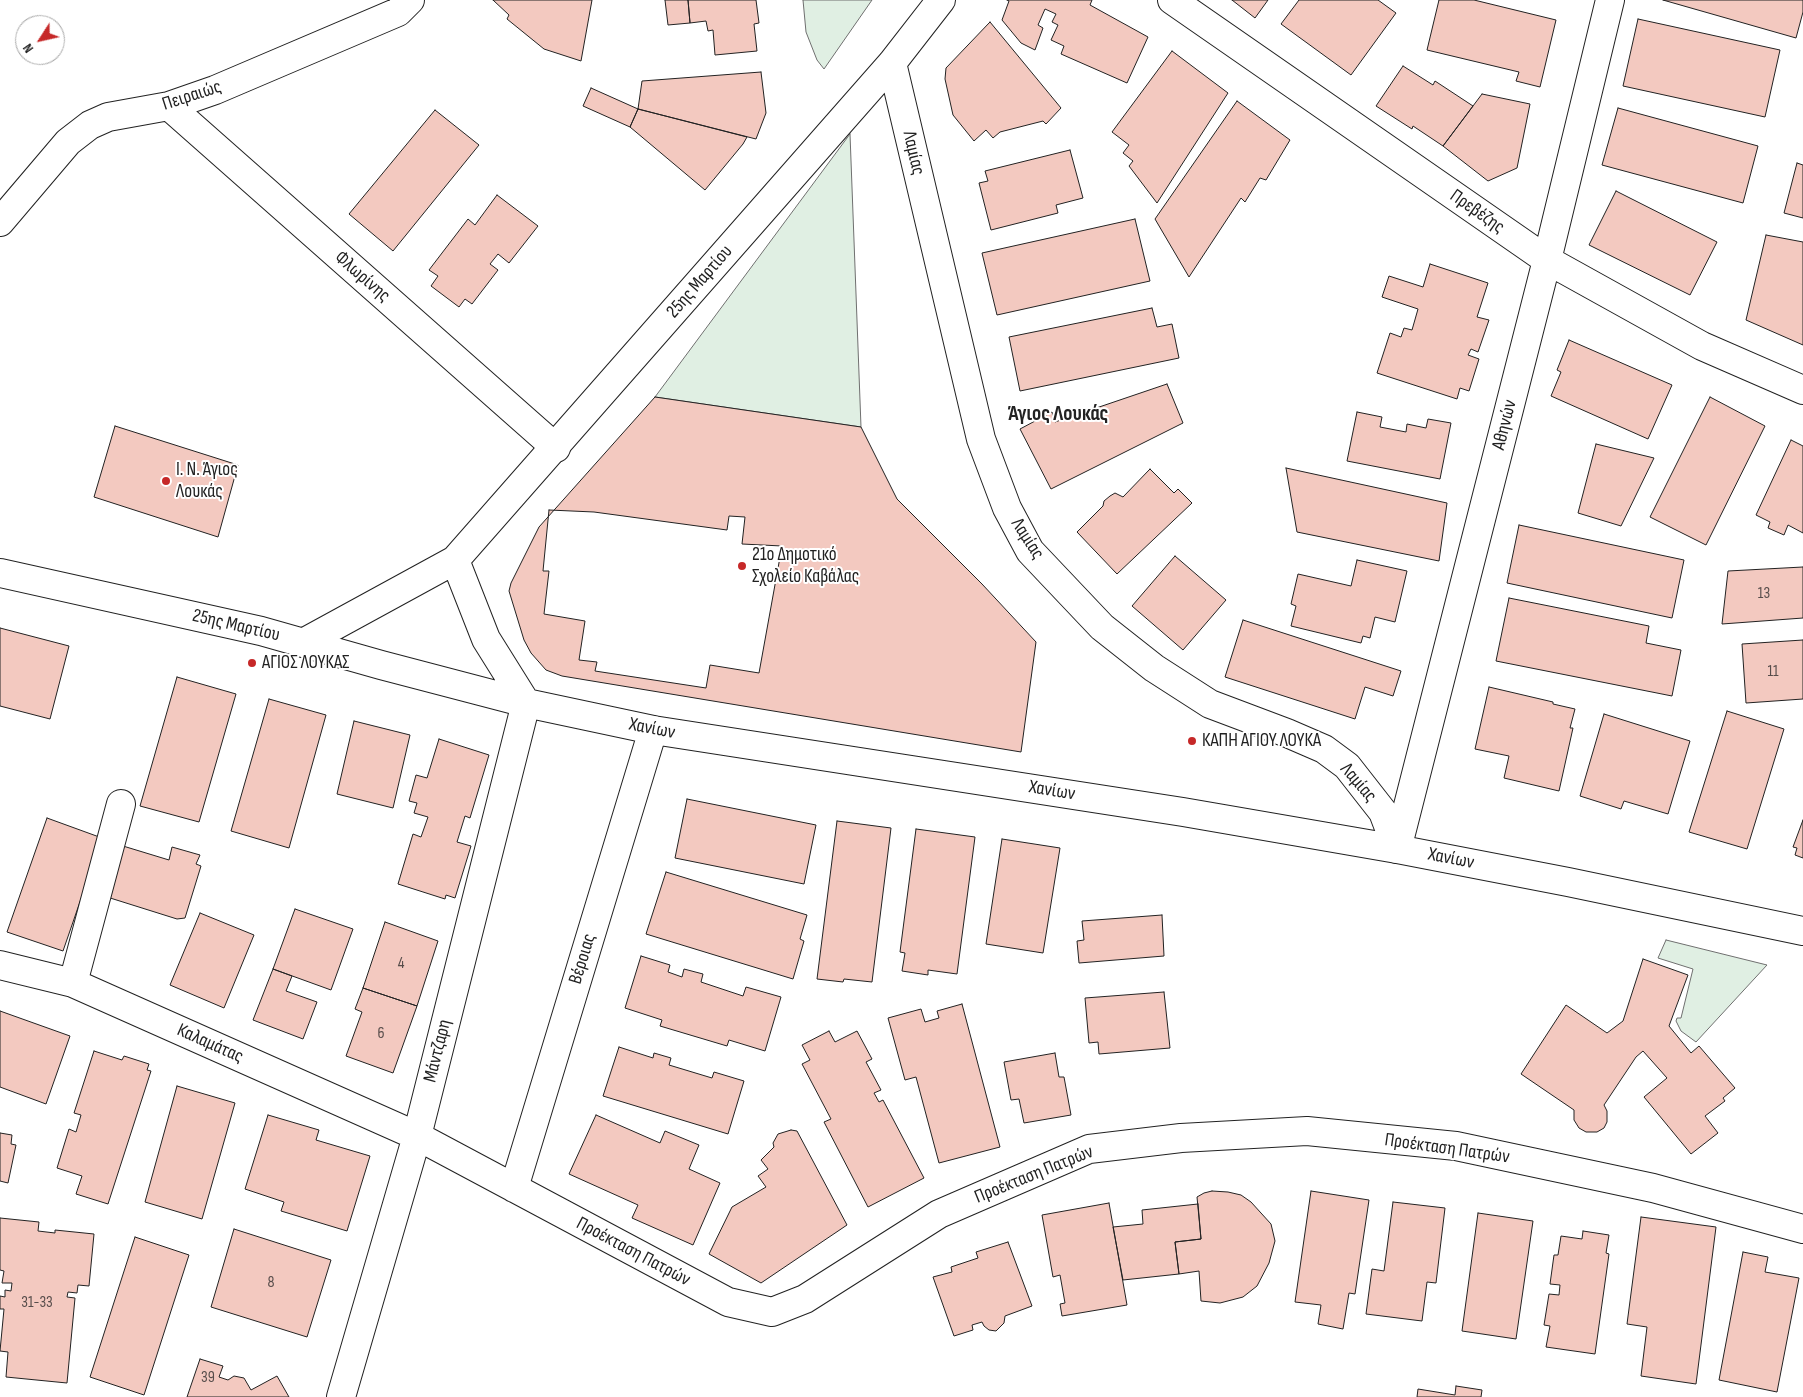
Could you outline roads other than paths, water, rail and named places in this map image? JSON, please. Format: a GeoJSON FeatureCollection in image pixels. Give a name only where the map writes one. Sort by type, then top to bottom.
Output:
{"type":"FeatureCollection","features":[{"type":"Feature","properties":{"kind":"street","name":"Πειραιώς"},"geometry":{"type":"LineString","coordinates":[[0,222],[68,142],[90,125],[108,117],[169,106],[215,90],[398,12],[410,0]]}},
{"type":"Feature","properties":{"kind":"street","name":"25ης Μαρτίου"},"geometry":{"type":"LineString","coordinates":[[0,573],[262,631],[303,643],[455,560],[556,448],[892,63],[941,0]]}},
{"type":"Feature","properties":{"kind":"street","name":"Πρεβέζης"},"geometry":{"type":"LineString","coordinates":[[1172,0],[1547,260],[1702,346],[1803,390]]}},
{"type":"Feature","properties":{"kind":"street","name":"Αθηνών"},"geometry":{"type":"LineString","coordinates":[[1397,849],[1547,260],[1610,0]]}},
{"type":"Feature","properties":{"kind":"street","name":"Λαμίας"},"geometry":{"type":"LineString","coordinates":[[892,63],[981,439],[1007,508],[1030,550],[1102,627],[1154,668],[1210,704],[1324,749],[1347,766],[1383,812],[1397,849]]}},
{"type":"Feature","properties":{"kind":"street","name":"Φλωρίνης"},"geometry":{"type":"LineString","coordinates":[[169,106],[556,448]]}},
{"type":"Feature","properties":{"kind":"street"},"geometry":{"type":"LineString","coordinates":[[455,560],[486,639],[526,703]]}},
{"type":"Feature","properties":{"kind":"street","name":"Χανίων"},"geometry":{"type":"LineString","coordinates":[[303,643],[526,703],[653,730],[1183,812],[1397,849],[1568,882],[1803,931]]}},
{"type":"Feature","properties":{"kind":"street","name":"Μάντζαρη"},"geometry":{"type":"LineString","coordinates":[[341,1397],[416,1136],[526,703]]}},
{"type":"Feature","properties":{"kind":"street","name":"Βέροιας"},"geometry":{"type":"LineString","coordinates":[[514,1188],[653,730]]}},
{"type":"Feature","properties":{"kind":"street"},"geometry":{"type":"LineString","coordinates":[[73,983],[121,804]]}},
{"type":"Feature","properties":{"kind":"street","name":"Καλαμάτας"},"geometry":{"type":"LineString","coordinates":[[0,965],[73,983],[416,1136]]}},
{"type":"Feature","properties":{"kind":"street","name":"Προέκταση Πατρών"},"geometry":{"type":"LineString","coordinates":[[416,1136],[728,1302],[772,1312],[805,1298],[939,1214],[1088,1149],[1181,1138],[1307,1131],[1456,1146],[1654,1188],[1803,1229]]}},
{"type":"Feature","properties":{"kind":"place","name":"Ι. Ν. Άγιος Λουκάς"},"geometry":{"type":"Point","coordinates":[166,481]}},
{"type":"Feature","properties":{"kind":"place","name":"21ο Δημοτικό Σχολείο Καβάλας"},"geometry":{"type":"Point","coordinates":[742,566]}},
{"type":"Feature","properties":{"kind":"place","name":"ΑΓΙΟΣ ΛΟΥΚΑΣ"},"geometry":{"type":"Point","coordinates":[252,663]}},
{"type":"Feature","properties":{"kind":"place","name":"ΚΑΠΗ ΑΓΙΟΥ ΛΟΥΚΑ"},"geometry":{"type":"Point","coordinates":[1192,741]}},
{"type":"Feature","properties":{"kind":"district","name":"Άγιος Λουκάς"},"geometry":{"type":"Point","coordinates":[1058,415]}}]}
